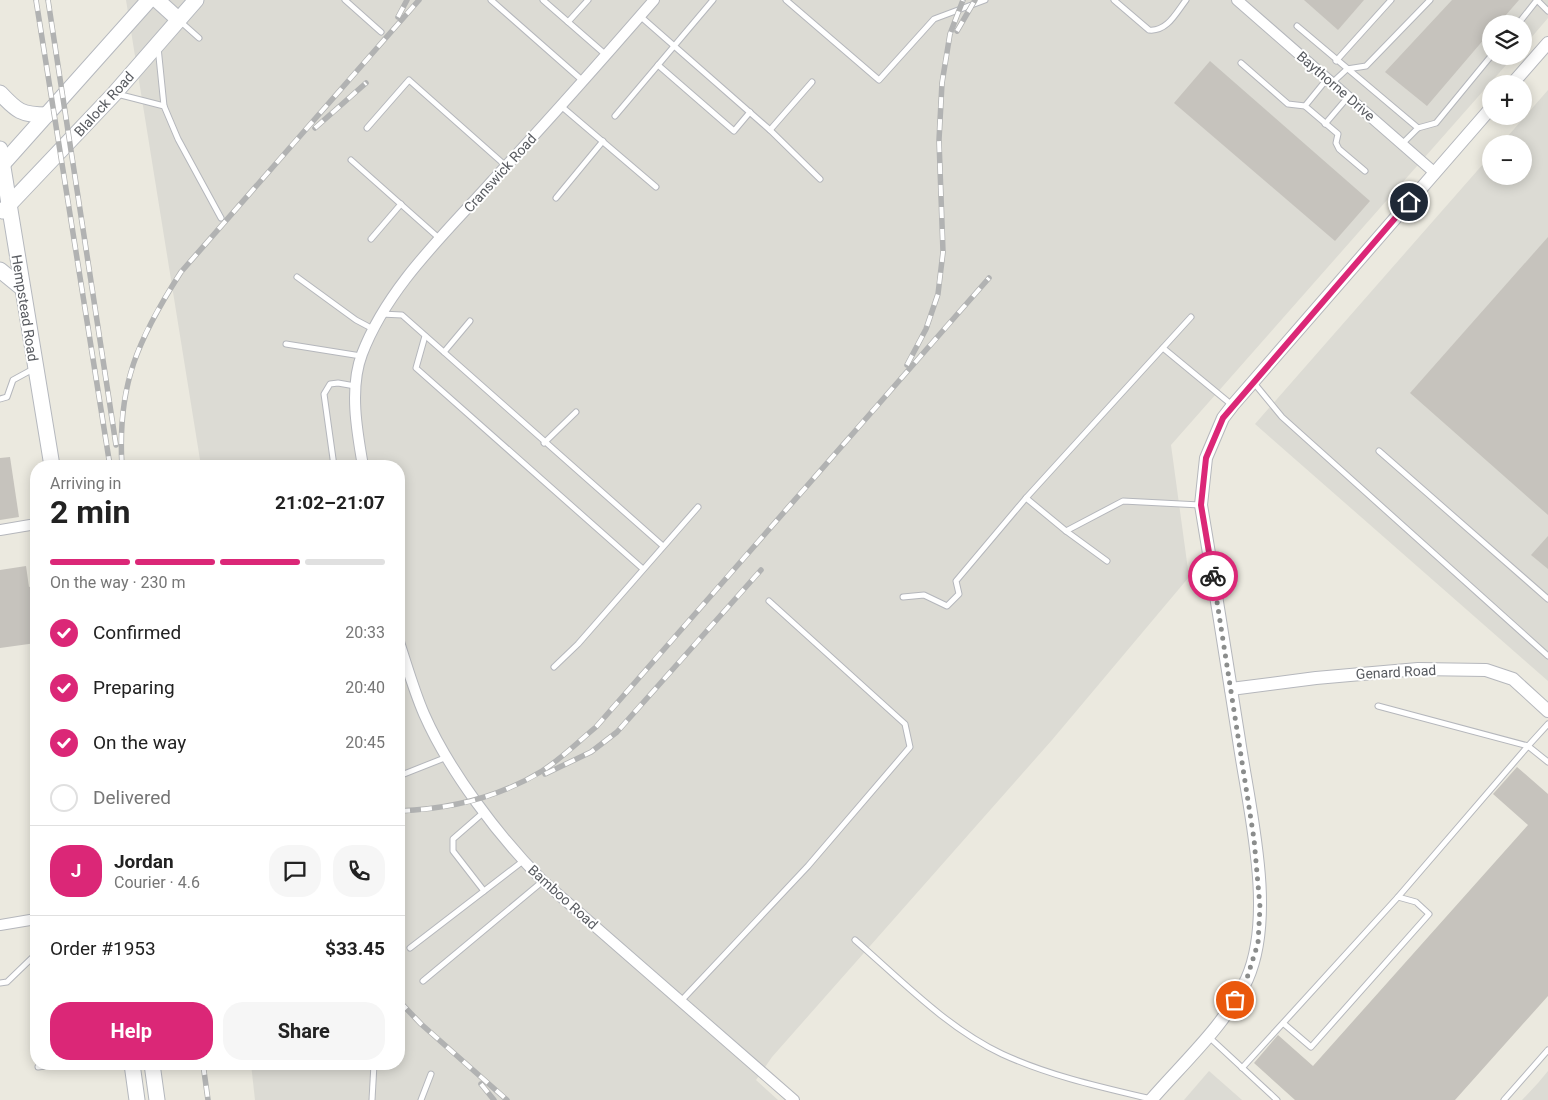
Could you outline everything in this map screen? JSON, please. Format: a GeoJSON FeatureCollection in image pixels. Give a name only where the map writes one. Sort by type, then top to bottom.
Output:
{"type":"FeatureCollection","features":[{"type":"Feature","properties":{"kind":"main road"},"geometry":{"type":"LineString","coordinates":[[1,166],[149,0]]}},
{"type":"Feature","properties":{"kind":"main road"},"geometry":{"type":"LineString","coordinates":[[157,0],[179,20]]}},
{"type":"Feature","properties":{"kind":"main road","name":"Blalock Road"},"geometry":{"type":"LineString","coordinates":[[4,210],[114,94],[196,0]]}},
{"type":"Feature","properties":{"kind":"main road"},"geometry":{"type":"LineString","coordinates":[[0,93],[16,110],[26,115],[47,115]]}},
{"type":"Feature","properties":{"kind":"main road","name":"Hempstead Road"},"geometry":{"type":"LineString","coordinates":[[0,149],[4,210],[22,288],[51,460]]}},
{"type":"Feature","properties":{"kind":"main road"},"geometry":{"type":"LineString","coordinates":[[0,270],[22,288]]}},
{"type":"Feature","properties":{"kind":"main road"},"geometry":{"type":"LineString","coordinates":[[133,1070],[137,1100]]}},
{"type":"Feature","properties":{"kind":"main road"},"geometry":{"type":"LineString","coordinates":[[134,1082],[153,1071],[157,1100]]}},
{"type":"Feature","properties":{"kind":"street","name":"Cranswick Road"},"geometry":{"type":"LineString","coordinates":[[361,356],[380,314],[403,282],[654,0]]}},
{"type":"Feature","properties":{"kind":"street","name":"Baythorne Drive"},"geometry":{"type":"LineString","coordinates":[[1238,0],[1435,173]]}},
{"type":"Feature","properties":{"kind":"street"},"geometry":{"type":"LineString","coordinates":[[1520,75],[1548,43]]}},
{"type":"Feature","properties":{"kind":"street"},"geometry":{"type":"LineString","coordinates":[[1151,1100],[1235,1000],[1247,978],[1258,943],[1260,907],[1254,839],[1201,505],[1206,458],[1223,418],[1233,405],[1482,118]]}},
{"type":"Feature","properties":{"kind":"street"},"geometry":{"type":"LineString","coordinates":[[361,356],[356,386],[359,442],[362,460]]}},
{"type":"Feature","properties":{"kind":"street"},"geometry":{"type":"LineString","coordinates":[[0,530],[30,525]]}},
{"type":"Feature","properties":{"kind":"street","name":"Bamboo Road"},"geometry":{"type":"LineString","coordinates":[[405,660],[424,715],[447,756],[484,812],[523,861],[543,881],[680,1002],[794,1100]]}},
{"type":"Feature","properties":{"kind":"street","name":"Genard Road"},"geometry":{"type":"LineString","coordinates":[[1231,689],[1316,678],[1418,669],[1486,670],[1512,679],[1548,711]]}},
{"type":"Feature","properties":{"kind":"street"},"geometry":{"type":"LineString","coordinates":[[0,925],[30,920]]}},
{"type":"Feature","properties":{"kind":"lane"},"geometry":{"type":"LineString","coordinates":[[345,0],[381,32]]}},
{"type":"Feature","properties":{"kind":"lane"},"geometry":{"type":"LineString","coordinates":[[491,0],[583,82]]}},
{"type":"Feature","properties":{"kind":"lane"},"geometry":{"type":"LineString","coordinates":[[543,0],[606,56]]}},
{"type":"Feature","properties":{"kind":"lane"},"geometry":{"type":"LineString","coordinates":[[568,22],[588,0]]}},
{"type":"Feature","properties":{"kind":"lane"},"geometry":{"type":"LineString","coordinates":[[615,116],[712,0]]}},
{"type":"Feature","properties":{"kind":"lane"},"geometry":{"type":"LineString","coordinates":[[786,0],[879,80],[934,19],[985,0]]}},
{"type":"Feature","properties":{"kind":"lane"},"geometry":{"type":"LineString","coordinates":[[1114,0],[1149,30],[1156,31],[1163,28],[1186,0]]}},
{"type":"Feature","properties":{"kind":"lane"},"geometry":{"type":"LineString","coordinates":[[1336,61],[1391,0]]}},
{"type":"Feature","properties":{"kind":"lane"},"geometry":{"type":"LineString","coordinates":[[1305,106],[1330,81],[1346,69],[1366,66],[1430,0]]}},
{"type":"Feature","properties":{"kind":"lane"},"geometry":{"type":"LineString","coordinates":[[1525,15],[1537,0],[1548,11]]}},
{"type":"Feature","properties":{"kind":"lane"},"geometry":{"type":"LineString","coordinates":[[640,16],[770,130],[820,179]]}},
{"type":"Feature","properties":{"kind":"lane"},"geometry":{"type":"LineString","coordinates":[[179,20],[199,38]]}},
{"type":"Feature","properties":{"kind":"lane"},"geometry":{"type":"LineString","coordinates":[[1297,26],[1336,61],[1418,128]]}},
{"type":"Feature","properties":{"kind":"lane"},"geometry":{"type":"LineString","coordinates":[[158,44],[164,106],[178,139],[221,218]]}},
{"type":"Feature","properties":{"kind":"lane"},"geometry":{"type":"LineString","coordinates":[[1242,63],[1288,104],[1305,106],[1338,134],[1336,143],[1339,148],[1365,171]]}},
{"type":"Feature","properties":{"kind":"lane"},"geometry":{"type":"LineString","coordinates":[[658,64],[734,131],[750,112]]}},
{"type":"Feature","properties":{"kind":"lane"},"geometry":{"type":"LineString","coordinates":[[1402,144],[1418,128],[1436,123],[1484,65]]}},
{"type":"Feature","properties":{"kind":"lane"},"geometry":{"type":"LineString","coordinates":[[367,128],[409,80],[506,166]]}},
{"type":"Feature","properties":{"kind":"lane"},"geometry":{"type":"LineString","coordinates":[[770,130],[812,82]]}},
{"type":"Feature","properties":{"kind":"lane"},"geometry":{"type":"LineString","coordinates":[[114,94],[164,106]]}},
{"type":"Feature","properties":{"kind":"lane"},"geometry":{"type":"LineString","coordinates":[[1326,124],[1348,97]]}},
{"type":"Feature","properties":{"kind":"lane"},"geometry":{"type":"LineString","coordinates":[[561,106],[656,187]]}},
{"type":"Feature","properties":{"kind":"lane"},"geometry":{"type":"LineString","coordinates":[[556,198],[603,141]]}},
{"type":"Feature","properties":{"kind":"lane"},"geometry":{"type":"LineString","coordinates":[[351,160],[440,239]]}},
{"type":"Feature","properties":{"kind":"lane"},"geometry":{"type":"LineString","coordinates":[[371,239],[401,204]]}},
{"type":"Feature","properties":{"kind":"lane"},"geometry":{"type":"LineString","coordinates":[[297,277],[356,320],[374,329]]}},
{"type":"Feature","properties":{"kind":"lane"},"geometry":{"type":"LineString","coordinates":[[380,314],[402,315],[544,443],[663,546]]}},
{"type":"Feature","properties":{"kind":"lane"},"geometry":{"type":"LineString","coordinates":[[903,597],[924,595],[947,606],[960,594],[956,581],[1026,498],[1191,317]]}},
{"type":"Feature","properties":{"kind":"lane"},"geometry":{"type":"LineString","coordinates":[[444,352],[470,320]]}},
{"type":"Feature","properties":{"kind":"lane"},"geometry":{"type":"LineString","coordinates":[[425,336],[416,368],[643,569]]}},
{"type":"Feature","properties":{"kind":"lane"},"geometry":{"type":"LineString","coordinates":[[286,344],[361,356]]}},
{"type":"Feature","properties":{"kind":"lane"},"geometry":{"type":"LineString","coordinates":[[1164,348],[1233,405]]}},
{"type":"Feature","properties":{"kind":"lane"},"geometry":{"type":"LineString","coordinates":[[0,399],[7,397],[13,380],[35,368]]}},
{"type":"Feature","properties":{"kind":"lane"},"geometry":{"type":"LineString","coordinates":[[1253,382],[1282,418],[1548,656]]}},
{"type":"Feature","properties":{"kind":"lane"},"geometry":{"type":"LineString","coordinates":[[333,460],[324,394],[330,384],[338,383],[356,386]]}},
{"type":"Feature","properties":{"kind":"lane"},"geometry":{"type":"LineString","coordinates":[[544,443],[576,412]]}},
{"type":"Feature","properties":{"kind":"lane"},"geometry":{"type":"LineString","coordinates":[[1379,451],[1548,599]]}},
{"type":"Feature","properties":{"kind":"lane"},"geometry":{"type":"LineString","coordinates":[[1026,498],[1066,531],[1107,560]]}},
{"type":"Feature","properties":{"kind":"lane"},"geometry":{"type":"LineString","coordinates":[[1066,531],[1123,502],[1201,505]]}},
{"type":"Feature","properties":{"kind":"lane"},"geometry":{"type":"LineString","coordinates":[[554,667],[578,644],[698,507]]}},
{"type":"Feature","properties":{"kind":"lane"},"geometry":{"type":"LineString","coordinates":[[680,1002],[808,866],[910,747],[905,724],[769,601]]}},
{"type":"Feature","properties":{"kind":"lane"},"geometry":{"type":"LineString","coordinates":[[1378,706],[1528,746],[1548,762]]}},
{"type":"Feature","properties":{"kind":"lane"},"geometry":{"type":"LineString","coordinates":[[1242,1068],[1398,897],[1548,724]]}},
{"type":"Feature","properties":{"kind":"lane"},"geometry":{"type":"LineString","coordinates":[[405,774],[447,756]]}},
{"type":"Feature","properties":{"kind":"lane"},"geometry":{"type":"LineString","coordinates":[[484,812],[453,839],[453,851],[484,891]]}},
{"type":"Feature","properties":{"kind":"lane"},"geometry":{"type":"LineString","coordinates":[[410,948],[523,861]]}},
{"type":"Feature","properties":{"kind":"lane"},"geometry":{"type":"LineString","coordinates":[[423,981],[543,881]]}},
{"type":"Feature","properties":{"kind":"lane"},"geometry":{"type":"LineString","coordinates":[[1282,1023],[1311,1047],[1429,914],[1416,902],[1398,897]]}},
{"type":"Feature","properties":{"kind":"lane"},"geometry":{"type":"LineString","coordinates":[[855,940],[944,1016],[1001,1053],[1058,1076],[1151,1100]]}},
{"type":"Feature","properties":{"kind":"lane"},"geometry":{"type":"LineString","coordinates":[[0,983],[7,982],[30,960]]}},
{"type":"Feature","properties":{"kind":"lane"},"geometry":{"type":"LineString","coordinates":[[1207,1035],[1277,1100]]}},
{"type":"Feature","properties":{"kind":"lane"},"geometry":{"type":"LineString","coordinates":[[1504,1100],[1548,1050]]}},
{"type":"Feature","properties":{"kind":"lane"},"geometry":{"type":"LineString","coordinates":[[372,1100],[374,1070]]}},
{"type":"Feature","properties":{"kind":"lane"},"geometry":{"type":"LineString","coordinates":[[421,1100],[432,1074]]}},
{"type":"Feature","properties":{"kind":"shaded area"},"geometry":{"type":"Polygon","coordinates":[[[126,0],[1548,0],[1548,18],[1532,37],[1532,15],[1482,15],[1482,65],[1506,65],[1497,75],[1482,75],[1482,92],[1171,445],[1189,577],[1052,740],[772,1057],[756,1080],[778,1100],[255,1100],[252,1070],[405,1070],[405,460],[200,460],[126,0]]]}},
{"type":"Feature","properties":{"kind":"shaded area"},"geometry":{"type":"Polygon","coordinates":[[[1548,90],[1548,681],[1255,424],[1482,165],[1482,185],[1532,185],[1532,135],[1509,135],[1518,125],[1532,125],[1532,108],[1548,90]]]}},
{"type":"Feature","properties":{"kind":"shaded area"},"geometry":{"type":"Polygon","coordinates":[[[1209,1071],[1242,1100],[1184,1100],[1209,1071]]]}},
{"type":"Feature","properties":{"kind":"shaded area"},"geometry":{"type":"Polygon","coordinates":[[[1548,1071],[1548,1100],[1522,1100],[1538,1083],[1548,1071]]]}},
{"type":"Feature","properties":{"kind":"building"},"geometry":{"type":"Polygon","coordinates":[[[1304,0],[1364,0],[1338,30],[1304,0]]]}},
{"type":"Feature","properties":{"kind":"building"},"geometry":{"type":"Polygon","coordinates":[[[1452,0],[1519,0],[1506,15],[1482,15],[1482,42],[1427,106],[1385,72],[1452,0]]]}},
{"type":"Feature","properties":{"kind":"building"},"geometry":{"type":"Polygon","coordinates":[[[1210,61],[1370,201],[1335,241],[1174,103],[1210,61]]]}},
{"type":"Feature","properties":{"kind":"building"},"geometry":{"type":"Polygon","coordinates":[[[1548,237],[1548,515],[1410,393],[1548,237]]]}},
{"type":"Feature","properties":{"kind":"building"},"geometry":{"type":"Polygon","coordinates":[[[10,457],[19,517],[0,520],[0,458],[10,457]]]}},
{"type":"Feature","properties":{"kind":"building"},"geometry":{"type":"Polygon","coordinates":[[[1548,536],[1548,569],[1531,555],[1548,536]]]}},
{"type":"Feature","properties":{"kind":"building"},"geometry":{"type":"Polygon","coordinates":[[[26,566],[30,587],[30,644],[0,648],[0,570],[26,566]]]}},
{"type":"Feature","properties":{"kind":"building"},"geometry":{"type":"Polygon","coordinates":[[[1517,767],[1548,794],[1548,996],[1455,1100],[1295,1100],[1254,1063],[1278,1035],[1313,1066],[1528,825],[1493,794],[1517,767]]]}},
{"type":"Feature","properties":{"kind":"railway"},"geometry":{"type":"LineString","coordinates":[[36,0],[109,460]]}},
{"type":"Feature","properties":{"kind":"railway"},"geometry":{"type":"LineString","coordinates":[[48,0],[116,445]]}},
{"type":"Feature","properties":{"kind":"railway"},"geometry":{"type":"LineString","coordinates":[[398,17],[407,0]]}},
{"type":"Feature","properties":{"kind":"railway"},"geometry":{"type":"LineString","coordinates":[[122,460],[123,411],[127,387],[134,364],[142,341],[153,319],[181,272],[419,0]]}},
{"type":"Feature","properties":{"kind":"railway"},"geometry":{"type":"LineString","coordinates":[[907,365],[926,329],[938,294],[943,252],[939,140],[942,83],[950,34],[963,0]]}},
{"type":"Feature","properties":{"kind":"railway"},"geometry":{"type":"LineString","coordinates":[[957,31],[975,0]]}},
{"type":"Feature","properties":{"kind":"railway"},"geometry":{"type":"LineString","coordinates":[[315,128],[366,83]]}},
{"type":"Feature","properties":{"kind":"railway"},"geometry":{"type":"LineString","coordinates":[[405,811],[455,805],[508,788],[542,771],[596,727],[989,278]]}},
{"type":"Feature","properties":{"kind":"railway"},"geometry":{"type":"LineString","coordinates":[[545,774],[591,752],[617,732],[761,570]]}},
{"type":"Feature","properties":{"kind":"railway"},"geometry":{"type":"LineString","coordinates":[[405,1007],[421,1024],[507,1100]]}},
{"type":"Feature","properties":{"kind":"railway"},"geometry":{"type":"LineString","coordinates":[[204,1070],[208,1100]]}},
{"type":"Feature","properties":{"kind":"railway"},"geometry":{"type":"LineString","coordinates":[[481,1084],[494,1100]]}},
{"type":"Feature","properties":{"kind":"way so far"},"geometry":{"type":"LineString","coordinates":[[1213,576],[1254,839],[1260,907],[1258,943],[1247,978],[1235,1000]]}},
{"type":"Feature","properties":{"kind":"route"},"geometry":{"type":"LineString","coordinates":[[1213,576],[1201,505],[1206,458],[1223,418],[1409,202]]}}]}
